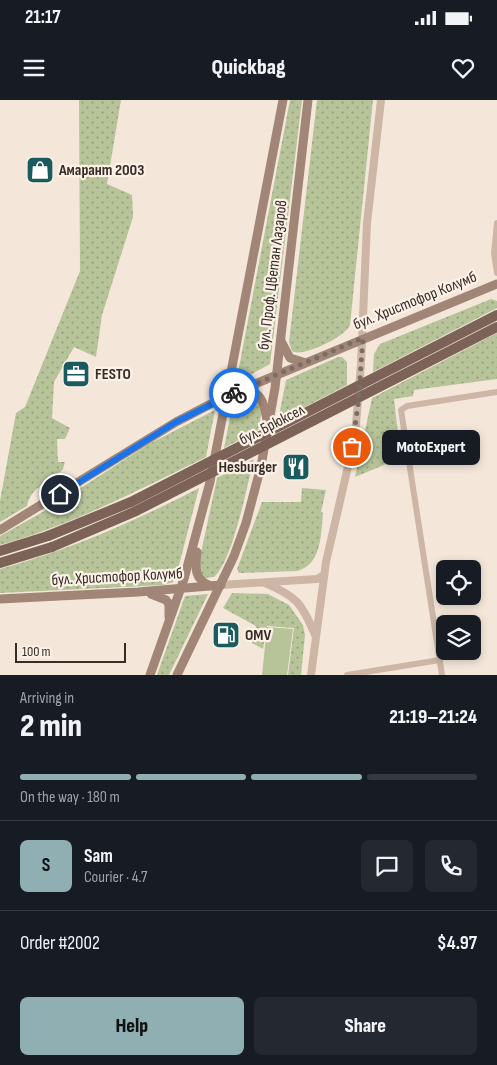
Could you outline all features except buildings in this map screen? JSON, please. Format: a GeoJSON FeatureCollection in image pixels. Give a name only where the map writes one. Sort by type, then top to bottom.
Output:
{"type":"FeatureCollection","features":[{"type":"Feature","properties":{"kind":"main road","name":"бул. Проф. Цветан Лазаров"},"geometry":{"type":"LineString","coordinates":[[150,675],[168,628],[198,532],[283,100]]}},
{"type":"Feature","properties":{"kind":"main road","name":"бул. Проф. Цветан Лазаров"},"geometry":{"type":"LineString","coordinates":[[178,675],[221,585],[246,523],[261,466],[276,374],[308,100]]}},
{"type":"Feature","properties":{"kind":"main road","name":"бул. Христофор Колумб"},"geometry":{"type":"LineString","coordinates":[[0,530],[176,422],[226,396],[497,284]]}},
{"type":"Feature","properties":{"kind":"main road","name":"бул. Брюксел"},"geometry":{"type":"LineString","coordinates":[[0,551],[48,536],[131,502],[497,315]]}},
{"type":"Feature","properties":{"kind":"main road","name":"бул. Брюксел"},"geometry":{"type":"LineString","coordinates":[[0,563],[52,547],[134,512],[497,327]]}},
{"type":"Feature","properties":{"kind":"main road"},"geometry":{"type":"LineString","coordinates":[[280,340],[290,358],[300,363],[306,362]]}},
{"type":"Feature","properties":{"kind":"main road"},"geometry":{"type":"LineString","coordinates":[[238,391],[250,391],[259,395],[264,403],[268,425]]}},
{"type":"Feature","properties":{"kind":"main road"},"geometry":{"type":"LineString","coordinates":[[198,532],[196,573],[201,580],[211,586]]}},
{"type":"Feature","properties":{"kind":"main road","name":"бул. Христофор Колумб"},"geometry":{"type":"LineString","coordinates":[[0,599],[138,592],[221,585]]}},
{"type":"Feature","properties":{"kind":"main road"},"geometry":{"type":"LineString","coordinates":[[138,592],[158,596],[166,600],[169,608],[168,628]]}},
{"type":"Feature","properties":{"kind":"street"},"geometry":{"type":"LineString","coordinates":[[311,675],[324,576],[355,436],[363,338],[367,223],[381,100]]}},
{"type":"Feature","properties":{"kind":"street"},"geometry":{"type":"LineString","coordinates":[[497,223],[494,253],[497,273]]}},
{"type":"Feature","properties":{"kind":"street"},"geometry":{"type":"LineString","coordinates":[[436,634],[401,410],[407,406],[497,392]]}},
{"type":"Feature","properties":{"kind":"street","name":"бул. Христофор Колумб"},"geometry":{"type":"LineString","coordinates":[[221,585],[317,579],[324,576]]}},
{"type":"Feature","properties":{"kind":"street"},"geometry":{"type":"LineString","coordinates":[[263,582],[289,593],[299,603],[315,635]]}},
{"type":"Feature","properties":{"kind":"street"},"geometry":{"type":"LineString","coordinates":[[347,675],[440,660],[442,675]]}},
{"type":"Feature","properties":{"kind":"green space"},"geometry":{"type":"Polygon","coordinates":[[[79,100],[121,100],[107,184],[132,195],[133,217],[102,315],[96,357],[74,347],[54,382],[52,418],[70,428],[65,439],[57,439],[58,462],[65,462],[63,469],[33,493],[27,506],[0,522],[0,501],[16,413],[25,407],[80,271],[79,100]]]}},
{"type":"Feature","properties":{"kind":"green space"},"geometry":{"type":"Polygon","coordinates":[[[290,100],[302,100],[270,364],[239,381],[237,378],[290,100]]]}},
{"type":"Feature","properties":{"kind":"green space"},"geometry":{"type":"Polygon","coordinates":[[[317,100],[373,100],[350,325],[340,335],[323,345],[305,352],[297,352],[292,351],[289,342],[317,100]]]}},
{"type":"Feature","properties":{"kind":"green space"},"geometry":{"type":"Polygon","coordinates":[[[491,299],[497,301],[497,308],[373,372],[374,354],[380,344],[491,299]]]}},
{"type":"Feature","properties":{"kind":"green space"},"geometry":{"type":"Polygon","coordinates":[[[497,333],[497,379],[414,390],[413,396],[394,399],[401,458],[355,477],[372,398],[497,333]]]}},
{"type":"Feature","properties":{"kind":"green space"},"geometry":{"type":"Polygon","coordinates":[[[338,357],[342,357],[347,362],[347,385],[278,421],[286,380],[338,357]]]}},
{"type":"Feature","properties":{"kind":"green space"},"geometry":{"type":"Polygon","coordinates":[[[245,395],[255,396],[262,411],[258,430],[224,448],[233,402],[245,395]]]}},
{"type":"Feature","properties":{"kind":"green space"},"geometry":{"type":"Polygon","coordinates":[[[215,410],[206,457],[79,517],[0,545],[0,536],[48,509],[149,444],[215,410]]]}},
{"type":"Feature","properties":{"kind":"green space"},"geometry":{"type":"Polygon","coordinates":[[[254,459],[238,522],[227,555],[214,577],[204,578],[199,571],[199,562],[217,478],[254,459]]]}},
{"type":"Feature","properties":{"kind":"green space"},"geometry":{"type":"Polygon","coordinates":[[[199,488],[173,582],[164,585],[0,593],[0,569],[52,553],[102,534],[199,488]]]}},
{"type":"Feature","properties":{"kind":"green space"},"geometry":{"type":"Polygon","coordinates":[[[302,488],[326,490],[321,512],[323,513],[319,547],[311,562],[305,568],[297,571],[239,573],[237,569],[262,502],[301,502],[302,488]]]}},
{"type":"Feature","properties":{"kind":"green space"},"geometry":{"type":"Polygon","coordinates":[[[232,593],[268,594],[289,605],[303,625],[305,635],[301,675],[288,675],[294,628],[267,626],[263,649],[252,643],[256,626],[223,608],[232,593]]]}},
{"type":"Feature","properties":{"kind":"green space"},"geometry":{"type":"Polygon","coordinates":[[[208,594],[169,675],[157,675],[185,596],[208,594]]]}},
{"type":"Feature","properties":{"kind":"green space"},"geometry":{"type":"Polygon","coordinates":[[[267,627],[293,629],[287,675],[262,675],[267,627]]]}},
{"type":"Feature","properties":{"kind":"way so far"},"geometry":{"type":"LineString","coordinates":[[234,393],[363,338],[355,436],[352,447]]}},
{"type":"Feature","properties":{"kind":"place","name":"Амарант 2003"},"geometry":{"type":"Point","coordinates":[40,170]}},
{"type":"Feature","properties":{"kind":"place","name":"FESTO"},"geometry":{"type":"Point","coordinates":[76,374]}},
{"type":"Feature","properties":{"kind":"place","name":"MotoExpert"},"geometry":{"type":"Point","coordinates":[352,447]}},
{"type":"Feature","properties":{"kind":"place","name":"Hesburger"},"geometry":{"type":"Point","coordinates":[296,467]}},
{"type":"Feature","properties":{"kind":"place","name":"OMV"},"geometry":{"type":"Point","coordinates":[226,635]}},
{"type":"Feature","properties":{"kind":"route"},"geometry":{"type":"LineString","coordinates":[[60,494],[176,422],[234,393]]}}]}
